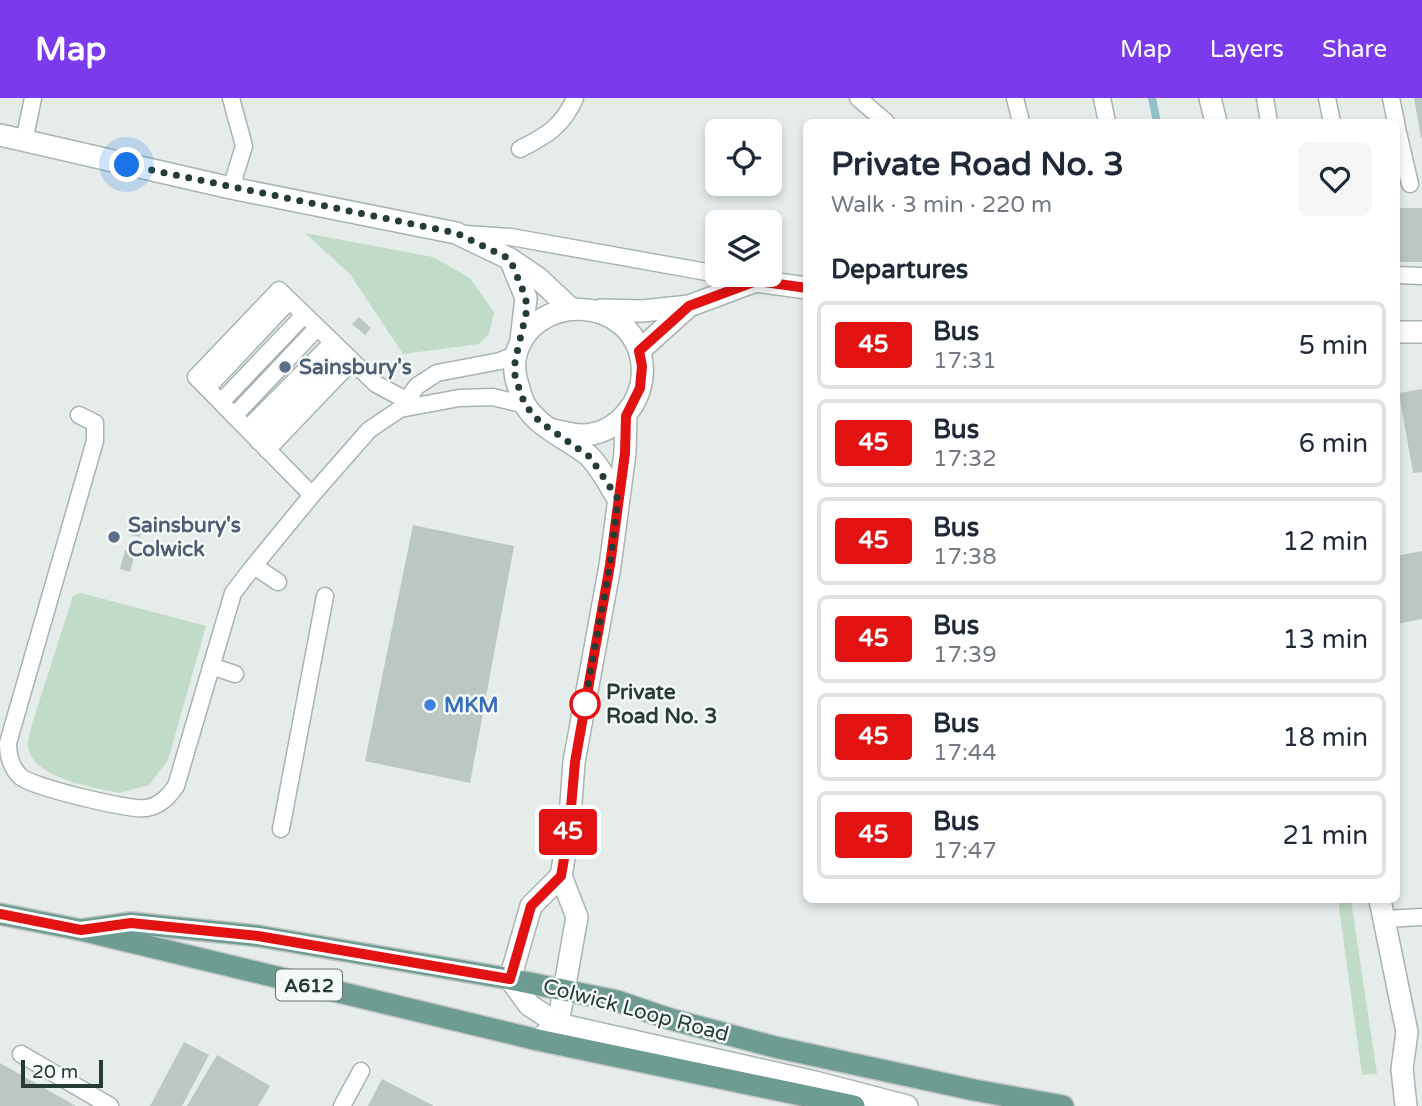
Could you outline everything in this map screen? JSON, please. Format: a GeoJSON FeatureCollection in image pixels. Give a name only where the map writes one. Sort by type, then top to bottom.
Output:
{"type":"FeatureCollection","features":[{"type":"Feature","properties":{"kind":"main road","name":"Colwick Loop Road"},"geometry":{"type":"LineString","coordinates":[[0,914],[81,930],[538,1040],[854,1106]]}},
{"type":"Feature","properties":{"kind":"main road","name":"Colwick Loop Road"},"geometry":{"type":"LineString","coordinates":[[81,930],[131,923],[258,936],[510,979],[617,1001],[670,1019],[775,1047],[974,1090],[1063,1106]]}},
{"type":"Feature","properties":{"kind":"street"},"geometry":{"type":"LineString","coordinates":[[1210,98],[1215,119]]}},
{"type":"Feature","properties":{"kind":"street"},"geometry":{"type":"LineString","coordinates":[[0,135],[231,188],[456,233],[510,259],[538,278],[570,308]]}},
{"type":"Feature","properties":{"kind":"street"},"geometry":{"type":"LineString","coordinates":[[510,259],[526,298],[515,377],[525,405],[540,422],[590,457],[618,499]]}},
{"type":"Feature","properties":{"kind":"street"},"geometry":{"type":"LineString","coordinates":[[782,285],[803,287]]}},
{"type":"Feature","properties":{"kind":"street"},"geometry":{"type":"LineString","coordinates":[[519,347],[549,315],[570,308],[642,311],[689,306],[740,287]]}},
{"type":"Feature","properties":{"kind":"street"},"geometry":{"type":"LineString","coordinates":[[639,351],[689,306]]}},
{"type":"Feature","properties":{"kind":"street"},"geometry":{"type":"LineString","coordinates":[[538,1040],[558,1024],[577,917],[561,876],[569,830],[575,762],[610,565],[625,453],[626,416],[640,388],[642,366],[639,351],[629,332],[612,317],[593,309]]}},
{"type":"Feature","properties":{"kind":"street"},"geometry":{"type":"LineString","coordinates":[[1400,332],[1422,332]]}},
{"type":"Feature","properties":{"kind":"street"},"geometry":{"type":"LineString","coordinates":[[553,430],[581,435],[603,430],[626,416]]}},
{"type":"Feature","properties":{"kind":"street"},"geometry":{"type":"LineString","coordinates":[[561,876],[531,906],[510,979],[529,1005],[558,1024],[815,1082],[907,1106]]}},
{"type":"Feature","properties":{"kind":"street"},"geometry":{"type":"LineString","coordinates":[[1382,909],[1407,1032],[1422,1059]]}},
{"type":"Feature","properties":{"kind":"street"},"geometry":{"type":"LineString","coordinates":[[1406,1106],[1402,1069],[1407,1032]]}},
{"type":"Feature","properties":{"kind":"lane"},"geometry":{"type":"LineString","coordinates":[[24,141],[33,98]]}},
{"type":"Feature","properties":{"kind":"lane"},"geometry":{"type":"LineString","coordinates":[[231,98],[244,146],[231,188]]}},
{"type":"Feature","properties":{"kind":"lane"},"geometry":{"type":"LineString","coordinates":[[520,149],[551,132],[572,106],[575,98]]}},
{"type":"Feature","properties":{"kind":"lane"},"geometry":{"type":"LineString","coordinates":[[858,98],[882,119]]}},
{"type":"Feature","properties":{"kind":"lane"},"geometry":{"type":"LineString","coordinates":[[1015,98],[1020,119]]}},
{"type":"Feature","properties":{"kind":"lane"},"geometry":{"type":"LineString","coordinates":[[1102,98],[1106,119]]}},
{"type":"Feature","properties":{"kind":"lane"},"geometry":{"type":"LineString","coordinates":[[1265,98],[1268,119]]}},
{"type":"Feature","properties":{"kind":"lane"},"geometry":{"type":"LineString","coordinates":[[1327,98],[1331,119]]}},
{"type":"Feature","properties":{"kind":"lane"},"geometry":{"type":"LineString","coordinates":[[1391,98],[1395,119]]}},
{"type":"Feature","properties":{"kind":"lane"},"geometry":{"type":"LineString","coordinates":[[1400,153],[1410,184]]}},
{"type":"Feature","properties":{"kind":"lane"},"geometry":{"type":"LineString","coordinates":[[456,233],[511,237],[705,272]]}},
{"type":"Feature","properties":{"kind":"lane"},"geometry":{"type":"LineString","coordinates":[[1400,275],[1422,276]]}},
{"type":"Feature","properties":{"kind":"lane"},"geometry":{"type":"LineString","coordinates":[[312,495],[207,388],[289,301],[376,384],[403,404],[493,397],[525,405]]}},
{"type":"Feature","properties":{"kind":"lane"},"geometry":{"type":"LineString","coordinates":[[220,402],[304,315]]}},
{"type":"Feature","properties":{"kind":"lane"},"geometry":{"type":"LineString","coordinates":[[234,416],[317,328]]}},
{"type":"Feature","properties":{"kind":"lane"},"geometry":{"type":"LineString","coordinates":[[79,415],[95,424],[95,441],[8,743],[8,751],[13,767],[29,782],[125,808],[148,808],[158,804],[176,786],[233,593],[254,566],[369,430],[403,404],[417,386],[437,373],[500,361],[519,347]]}},
{"type":"Feature","properties":{"kind":"lane"},"geometry":{"type":"LineString","coordinates":[[257,440],[342,352]]}},
{"type":"Feature","properties":{"kind":"lane"},"geometry":{"type":"LineString","coordinates":[[257,440],[342,352]]}},
{"type":"Feature","properties":{"kind":"lane"},"geometry":{"type":"LineString","coordinates":[[254,566],[278,582]]}},
{"type":"Feature","properties":{"kind":"lane"},"geometry":{"type":"LineString","coordinates":[[281,828],[325,596]]}},
{"type":"Feature","properties":{"kind":"lane"},"geometry":{"type":"LineString","coordinates":[[211,666],[235,674]]}},
{"type":"Feature","properties":{"kind":"lane"},"geometry":{"type":"LineString","coordinates":[[1382,909],[1422,917]]}},
{"type":"Feature","properties":{"kind":"lane"},"geometry":{"type":"LineString","coordinates":[[22,1054],[110,1106]]}},
{"type":"Feature","properties":{"kind":"lane"},"geometry":{"type":"LineString","coordinates":[[342,1106],[361,1071]]}},
{"type":"Feature","properties":{"kind":"green space"},"geometry":{"type":"Polygon","coordinates":[[[305,233],[433,257],[470,278],[494,312],[489,334],[479,344],[403,354],[350,274],[305,233]]]}},
{"type":"Feature","properties":{"kind":"green space"},"geometry":{"type":"Polygon","coordinates":[[[81,593],[206,626],[168,760],[149,785],[119,793],[65,780],[40,766],[32,757],[28,746],[32,724],[73,596],[81,593]]]}},
{"type":"Feature","properties":{"kind":"green space"},"geometry":{"type":"Polygon","coordinates":[[[1338,903],[1351,903],[1377,1074],[1362,1075],[1338,903]]]}},
{"type":"Feature","properties":{"kind":"building"},"geometry":{"type":"Polygon","coordinates":[[[1414,98],[1422,98],[1422,138],[1421,138],[1414,98]]]}},
{"type":"Feature","properties":{"kind":"building"},"geometry":{"type":"Polygon","coordinates":[[[1400,208],[1422,208],[1422,262],[1400,262],[1400,208]]]}},
{"type":"Feature","properties":{"kind":"building"},"geometry":{"type":"Polygon","coordinates":[[[359,317],[371,328],[365,335],[352,324],[359,317]]]}},
{"type":"Feature","properties":{"kind":"building"},"geometry":{"type":"Polygon","coordinates":[[[1422,389],[1422,472],[1413,473],[1400,393],[1422,389]]]}},
{"type":"Feature","properties":{"kind":"building"},"geometry":{"type":"Polygon","coordinates":[[[135,516],[145,519],[140,537],[130,535],[135,516]]]}},
{"type":"Feature","properties":{"kind":"building","name":"MKM"},"geometry":{"type":"Polygon","coordinates":[[[413,525],[514,546],[470,783],[365,761],[413,525]]]}},
{"type":"Feature","properties":{"kind":"building"},"geometry":{"type":"Polygon","coordinates":[[[125,550],[135,553],[130,572],[120,569],[125,550]]]}},
{"type":"Feature","properties":{"kind":"building"},"geometry":{"type":"Polygon","coordinates":[[[1422,551],[1422,619],[1400,623],[1400,555],[1422,551]]]}},
{"type":"Feature","properties":{"kind":"building"},"geometry":{"type":"Polygon","coordinates":[[[184,1042],[209,1055],[182,1106],[150,1106],[184,1042]]]}},
{"type":"Feature","properties":{"kind":"building"},"geometry":{"type":"Polygon","coordinates":[[[217,1055],[270,1086],[258,1106],[187,1106],[217,1055]]]}},
{"type":"Feature","properties":{"kind":"building"},"geometry":{"type":"Polygon","coordinates":[[[0,1063],[76,1106],[0,1106],[0,1063]]]}},
{"type":"Feature","properties":{"kind":"building"},"geometry":{"type":"Polygon","coordinates":[[[382,1079],[434,1106],[368,1106],[382,1079]]]}},
{"type":"Feature","properties":{"kind":"waterway"},"geometry":{"type":"LineString","coordinates":[[1152,98],[1156,119]]}},
{"type":"Feature","properties":{"kind":"bus line","name":"45"},"geometry":{"type":"LineString","coordinates":[[0,914],[81,930],[131,923],[258,936],[510,979],[531,906],[561,876],[569,830],[575,762],[610,565],[625,453],[626,416],[640,388],[642,366],[639,351],[689,306],[756,281],[803,287]]}},
{"type":"Feature","properties":{"kind":"place","name":"Sainsbury's"},"geometry":{"type":"Point","coordinates":[285,367]}},
{"type":"Feature","properties":{"kind":"place","name":"Sainsbury's Colwick"},"geometry":{"type":"Point","coordinates":[114,537]}},
{"type":"Feature","properties":{"kind":"place","name":"Private Road No. 3"},"geometry":{"type":"Point","coordinates":[585,704]}},
{"type":"Feature","properties":{"kind":"place","name":"MKM"},"geometry":{"type":"Point","coordinates":[430,705]}},
{"type":"Feature","properties":{"kind":"route"},"geometry":{"type":"LineString","coordinates":[[127,165],[456,233],[510,259],[526,298],[526,314],[515,361],[515,377],[525,405],[540,422],[590,457],[618,499],[610,565],[584,707],[585,704]]}}]}
